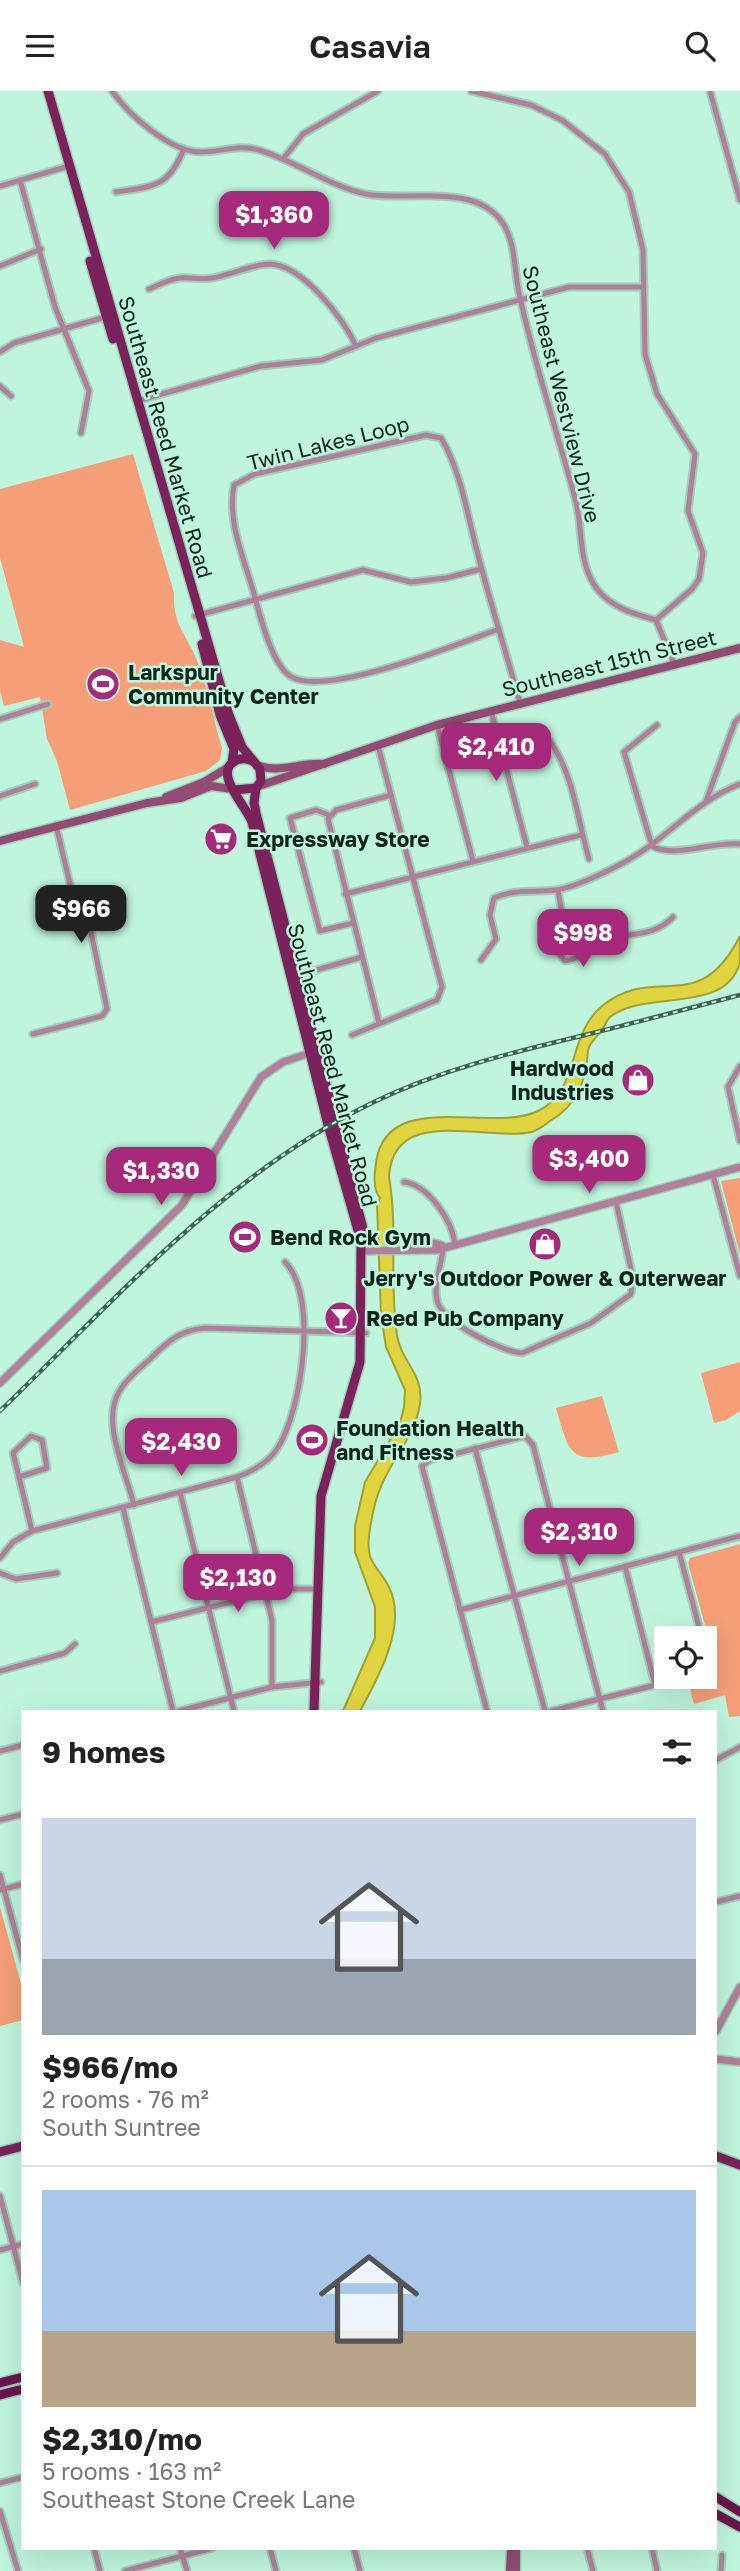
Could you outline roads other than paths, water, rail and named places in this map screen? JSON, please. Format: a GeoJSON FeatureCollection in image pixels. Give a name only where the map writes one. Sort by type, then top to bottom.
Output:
{"type":"FeatureCollection","features":[{"type":"Feature","properties":{"kind":"highway"},"geometry":{"type":"LineString","coordinates":[[0,2383],[21,2378]]}},
{"type":"Feature","properties":{"kind":"highway"},"geometry":{"type":"LineString","coordinates":[[0,2395],[21,2390]]}},
{"type":"Feature","properties":{"kind":"highway"},"geometry":{"type":"LineString","coordinates":[[717,2500],[740,2513]]}},
{"type":"Feature","properties":{"kind":"highway"},"geometry":{"type":"LineString","coordinates":[[717,2515],[740,2529]]}},
{"type":"Feature","properties":{"kind":"highway"},"geometry":{"type":"LineString","coordinates":[[717,2521],[740,2529]]}},
{"type":"Feature","properties":{"kind":"main road","name":"Southeast Reed Market Road"},"geometry":{"type":"LineString","coordinates":[[46,91],[197,616],[229,715],[242,747],[255,763],[261,776],[254,803],[298,975],[314,1052]]}},
{"type":"Feature","properties":{"kind":"main road","name":"Southeast Reed Market Road"},"geometry":{"type":"LineString","coordinates":[[109,316],[197,616],[217,704],[234,749],[228,781],[252,822],[363,1222],[368,1251],[359,1393],[340,1444],[327,1495],[320,1589],[316,1710]]}},
{"type":"Feature","properties":{"kind":"main road","name":"Southeast 15th Street"},"geometry":{"type":"LineString","coordinates":[[0,841],[160,800],[181,798],[218,785],[244,792],[437,725],[740,648]]}},
{"type":"Feature","properties":{"kind":"main road","name":"Southeast 15th Street"},"geometry":{"type":"LineString","coordinates":[[160,800],[204,782],[243,758],[272,770],[311,763],[327,764]]}},
{"type":"Feature","properties":{"kind":"main road"},"geometry":{"type":"LineString","coordinates":[[0,2152],[21,2147]]}},
{"type":"Feature","properties":{"kind":"main road"},"geometry":{"type":"LineString","coordinates":[[717,2156],[740,2165]]}},
{"type":"Feature","properties":{"kind":"main road"},"geometry":{"type":"LineString","coordinates":[[510,2571],[513,2550]]}},
{"type":"Feature","properties":{"kind":"main road"},"geometry":{"type":"LineString","coordinates":[[513,2550],[516,2571]]}},
{"type":"Feature","properties":{"kind":"street"},"geometry":{"type":"LineString","coordinates":[[112,91],[139,118],[184,149],[174,171],[162,182],[116,192]]}},
{"type":"Feature","properties":{"kind":"street"},"geometry":{"type":"LineString","coordinates":[[283,159],[303,134],[378,91]]}},
{"type":"Feature","properties":{"kind":"street"},"geometry":{"type":"LineString","coordinates":[[471,91],[550,113],[574,128],[605,154],[626,184],[643,250],[644,330],[650,377],[668,413],[695,454],[688,511],[702,553],[699,579],[692,589],[656,620],[675,666]]}},
{"type":"Feature","properties":{"kind":"street"},"geometry":{"type":"LineString","coordinates":[[710,91],[740,200]]}},
{"type":"Feature","properties":{"kind":"street","name":"Southeast Westview Drive"},"geometry":{"type":"LineString","coordinates":[[184,149],[206,152],[243,147],[283,159],[365,193],[454,198],[485,207],[500,220],[509,236],[521,302],[577,506],[584,562],[596,587],[614,605],[656,620]]}},
{"type":"Feature","properties":{"kind":"street"},"geometry":{"type":"LineString","coordinates":[[0,186],[66,167]]}},
{"type":"Feature","properties":{"kind":"street"},"geometry":{"type":"LineString","coordinates":[[20,180],[63,329],[89,391],[81,433]]}},
{"type":"Feature","properties":{"kind":"street"},"geometry":{"type":"LineString","coordinates":[[0,266],[41,249]]}},
{"type":"Feature","properties":{"kind":"street"},"geometry":{"type":"LineString","coordinates":[[149,289],[174,279],[204,279],[259,265],[279,265],[295,274],[329,304],[343,321],[356,346]]}},
{"type":"Feature","properties":{"kind":"street"},"geometry":{"type":"LineString","coordinates":[[136,401],[261,366],[322,360],[356,346],[575,285],[645,287]]}},
{"type":"Feature","properties":{"kind":"street"},"geometry":{"type":"LineString","coordinates":[[0,352],[14,343],[109,316]]}},
{"type":"Feature","properties":{"kind":"street"},"geometry":{"type":"LineString","coordinates":[[0,386],[11,396]]}},
{"type":"Feature","properties":{"kind":"street","name":"Twin Lakes Loop"},"geometry":{"type":"LineString","coordinates":[[256,602],[230,509],[234,485],[255,474],[426,435],[441,438],[451,455],[520,703]]}},
{"type":"Feature","properties":{"kind":"street"},"geometry":{"type":"LineString","coordinates":[[197,616],[256,602],[363,570],[411,582],[446,578],[481,569]]}},
{"type":"Feature","properties":{"kind":"street"},"geometry":{"type":"LineString","coordinates":[[256,602],[273,653],[289,676],[312,684],[397,666],[499,629]]}},
{"type":"Feature","properties":{"kind":"street"},"geometry":{"type":"LineString","coordinates":[[0,719],[48,703]]}},
{"type":"Feature","properties":{"kind":"street"},"geometry":{"type":"LineString","coordinates":[[491,711],[527,848]]}},
{"type":"Feature","properties":{"kind":"street"},"geometry":{"type":"LineString","coordinates":[[705,801],[735,722],[740,717]]}},
{"type":"Feature","properties":{"kind":"street"},"geometry":{"type":"LineString","coordinates":[[437,725],[473,862]]}},
{"type":"Feature","properties":{"kind":"street"},"geometry":{"type":"LineString","coordinates":[[652,846],[624,752],[657,725]]}},
{"type":"Feature","properties":{"kind":"street"},"geometry":{"type":"LineString","coordinates":[[549,740],[556,750],[567,779],[589,859]]}},
{"type":"Feature","properties":{"kind":"street"},"geometry":{"type":"LineString","coordinates":[[352,1035],[441,996],[442,987],[378,746]]}},
{"type":"Feature","properties":{"kind":"street"},"geometry":{"type":"LineString","coordinates":[[0,796],[35,783]]}},
{"type":"Feature","properties":{"kind":"street"},"geometry":{"type":"LineString","coordinates":[[481,960],[496,939],[491,915],[494,898],[526,888],[558,890],[620,865],[652,846],[714,794],[740,784]]}},
{"type":"Feature","properties":{"kind":"street"},"geometry":{"type":"LineString","coordinates":[[379,1023],[328,827],[329,815],[336,810],[391,795]]}},
{"type":"Feature","properties":{"kind":"street"},"geometry":{"type":"LineString","coordinates":[[329,815],[316,810],[290,818],[320,931],[353,923]]}},
{"type":"Feature","properties":{"kind":"street"},"geometry":{"type":"LineString","coordinates":[[33,1034],[102,1016],[107,1009],[89,917],[73,897],[56,825]]}},
{"type":"Feature","properties":{"kind":"street"},"geometry":{"type":"LineString","coordinates":[[345,894],[581,835]]}},
{"type":"Feature","properties":{"kind":"street"},"geometry":{"type":"LineString","coordinates":[[652,846],[670,853],[711,843],[740,844]]}},
{"type":"Feature","properties":{"kind":"street"},"geometry":{"type":"LineString","coordinates":[[558,890],[563,920],[559,953],[565,961],[583,954],[594,944],[639,936],[666,924],[673,917]]}},
{"type":"Feature","properties":{"kind":"street"},"geometry":{"type":"LineString","coordinates":[[298,975],[362,957]]}},
{"type":"Feature","properties":{"kind":"street"},"geometry":{"type":"LineString","coordinates":[[0,1383],[183,1205],[261,1077],[282,1062],[314,1052]]}},
{"type":"Feature","properties":{"kind":"street"},"geometry":{"type":"LineString","coordinates":[[740,1066],[728,1087],[740,1141]]}},
{"type":"Feature","properties":{"kind":"street"},"geometry":{"type":"LineString","coordinates":[[368,1251],[403,1249],[411,1245],[455,1244],[740,1167]]}},
{"type":"Feature","properties":{"kind":"street"},"geometry":{"type":"LineString","coordinates":[[713,1175],[740,1276]]}},
{"type":"Feature","properties":{"kind":"street"},"geometry":{"type":"LineString","coordinates":[[404,1182],[416,1184],[427,1194],[451,1230],[455,1244]]}},
{"type":"Feature","properties":{"kind":"street"},"geometry":{"type":"LineString","coordinates":[[443,1246],[436,1288],[439,1308],[448,1317],[492,1344],[522,1353],[591,1323],[631,1294],[633,1278],[617,1202]]}},
{"type":"Feature","properties":{"kind":"street"},"geometry":{"type":"LineString","coordinates":[[0,1558],[13,1542],[32,1531],[237,1477],[266,1461],[278,1447],[300,1390],[303,1332],[300,1294],[293,1270],[285,1262]]}},
{"type":"Feature","properties":{"kind":"street"},"geometry":{"type":"LineString","coordinates":[[134,1505],[112,1408],[121,1388],[171,1339],[193,1329],[364,1333]]}},
{"type":"Feature","properties":{"kind":"street"},"geometry":{"type":"LineString","coordinates":[[19,1477],[47,1468],[42,1440],[37,1436],[25,1438],[13,1453],[32,1531]]}},
{"type":"Feature","properties":{"kind":"street"},"geometry":{"type":"LineString","coordinates":[[487,1710],[422,1471],[424,1462],[528,1437],[603,1710]]}},
{"type":"Feature","properties":{"kind":"street"},"geometry":{"type":"LineString","coordinates":[[475,1448],[545,1710]]}},
{"type":"Feature","properties":{"kind":"street"},"geometry":{"type":"LineString","coordinates":[[237,1477],[272,1620],[272,1687]]}},
{"type":"Feature","properties":{"kind":"street"},"geometry":{"type":"LineString","coordinates":[[180,1492],[234,1710]]}},
{"type":"Feature","properties":{"kind":"street"},"geometry":{"type":"LineString","coordinates":[[123,1508],[173,1710]]}},
{"type":"Feature","properties":{"kind":"street"},"geometry":{"type":"LineString","coordinates":[[460,1610],[740,1536]]}},
{"type":"Feature","properties":{"kind":"street"},"geometry":{"type":"LineString","coordinates":[[679,1552],[699,1626]]}},
{"type":"Feature","properties":{"kind":"street"},"geometry":{"type":"LineString","coordinates":[[625,1566],[654,1681]]}},
{"type":"Feature","properties":{"kind":"street"},"geometry":{"type":"LineString","coordinates":[[0,1573],[16,1579],[57,1573]]}},
{"type":"Feature","properties":{"kind":"street"},"geometry":{"type":"LineString","coordinates":[[151,1622],[290,1589],[320,1589]]}},
{"type":"Feature","properties":{"kind":"street"},"geometry":{"type":"LineString","coordinates":[[0,1671],[65,1653],[75,1644]]}},
{"type":"Feature","properties":{"kind":"street"},"geometry":{"type":"LineString","coordinates":[[183,1710],[272,1687],[318,1682]]}},
{"type":"Feature","properties":{"kind":"street"},"geometry":{"type":"LineString","coordinates":[[555,1710],[654,1685]]}},
{"type":"Feature","properties":{"kind":"street"},"geometry":{"type":"LineString","coordinates":[[0,1751],[21,1746]]}},
{"type":"Feature","properties":{"kind":"street"},"geometry":{"type":"LineString","coordinates":[[717,1759],[740,1747]]}},
{"type":"Feature","properties":{"kind":"street"},"geometry":{"type":"LineString","coordinates":[[0,1821],[21,1815]]}},
{"type":"Feature","properties":{"kind":"street"},"geometry":{"type":"LineString","coordinates":[[0,1875],[21,1953]]}},
{"type":"Feature","properties":{"kind":"street"},"geometry":{"type":"LineString","coordinates":[[2,1889],[21,1884]]}},
{"type":"Feature","properties":{"kind":"street"},"geometry":{"type":"LineString","coordinates":[[717,1902],[740,1896]]}},
{"type":"Feature","properties":{"kind":"street"},"geometry":{"type":"LineString","coordinates":[[717,2029],[740,1987]]}},
{"type":"Feature","properties":{"kind":"street"},"geometry":{"type":"LineString","coordinates":[[717,2059],[740,2062]]}},
{"type":"Feature","properties":{"kind":"street"},"geometry":{"type":"LineString","coordinates":[[0,2196],[21,2276]]}},
{"type":"Feature","properties":{"kind":"street"},"geometry":{"type":"LineString","coordinates":[[0,2250],[21,2244]]}},
{"type":"Feature","properties":{"kind":"street"},"geometry":{"type":"LineString","coordinates":[[0,2483],[21,2478]]}},
{"type":"Feature","properties":{"kind":"street"},"geometry":{"type":"LineString","coordinates":[[0,2511],[18,2571]]}},
{"type":"Feature","properties":{"kind":"street"},"geometry":{"type":"LineString","coordinates":[[0,2543],[8,2541]]}},
{"type":"Feature","properties":{"kind":"street"},"geometry":{"type":"LineString","coordinates":[[95,2550],[100,2571]]}},
{"type":"Feature","properties":{"kind":"street"},"geometry":{"type":"LineString","coordinates":[[181,2550],[187,2571]]}},
{"type":"Feature","properties":{"kind":"street"},"geometry":{"type":"LineString","coordinates":[[125,2571],[206,2550]]}},
{"type":"Feature","properties":{"kind":"street"},"geometry":{"type":"LineString","coordinates":[[271,2550],[276,2571]]}},
{"type":"Feature","properties":{"kind":"street"},"geometry":{"type":"LineString","coordinates":[[355,2550],[360,2571]]}},
{"type":"Feature","properties":{"kind":"street"},"geometry":{"type":"LineString","coordinates":[[588,2550],[593,2571]]}},
{"type":"Feature","properties":{"kind":"street"},"geometry":{"type":"LineString","coordinates":[[652,2550],[657,2571]]}},
{"type":"Feature","properties":{"kind":"street"},"geometry":{"type":"LineString","coordinates":[[720,2571],[722,2555]]}},
{"type":"Feature","properties":{"kind":"railway"},"geometry":{"type":"LineString","coordinates":[[0,1411],[175,1241],[221,1201],[320,1131],[399,1091],[476,1063],[740,995]]}},
{"type":"Feature","properties":{"kind":"place","name":"Larkspur Community Center"},"geometry":{"type":"Point","coordinates":[103,684]}},
{"type":"Feature","properties":{"kind":"place","name":"Expressway Store"},"geometry":{"type":"Point","coordinates":[221,839]}},
{"type":"Feature","properties":{"kind":"place","name":"Hardwood Industries"},"geometry":{"type":"Point","coordinates":[638,1080]}},
{"type":"Feature","properties":{"kind":"place","name":"Bend Rock Gym"},"geometry":{"type":"Point","coordinates":[245,1237]}},
{"type":"Feature","properties":{"kind":"place","name":"Jerry's Outdoor Power & Outerwear"},"geometry":{"type":"Point","coordinates":[545,1244]}},
{"type":"Feature","properties":{"kind":"place","name":"Reed Pub Company"},"geometry":{"type":"Point","coordinates":[341,1318]}},
{"type":"Feature","properties":{"kind":"place","name":"Foundation Health and Fitness"},"geometry":{"type":"Point","coordinates":[312,1440]}}]}
